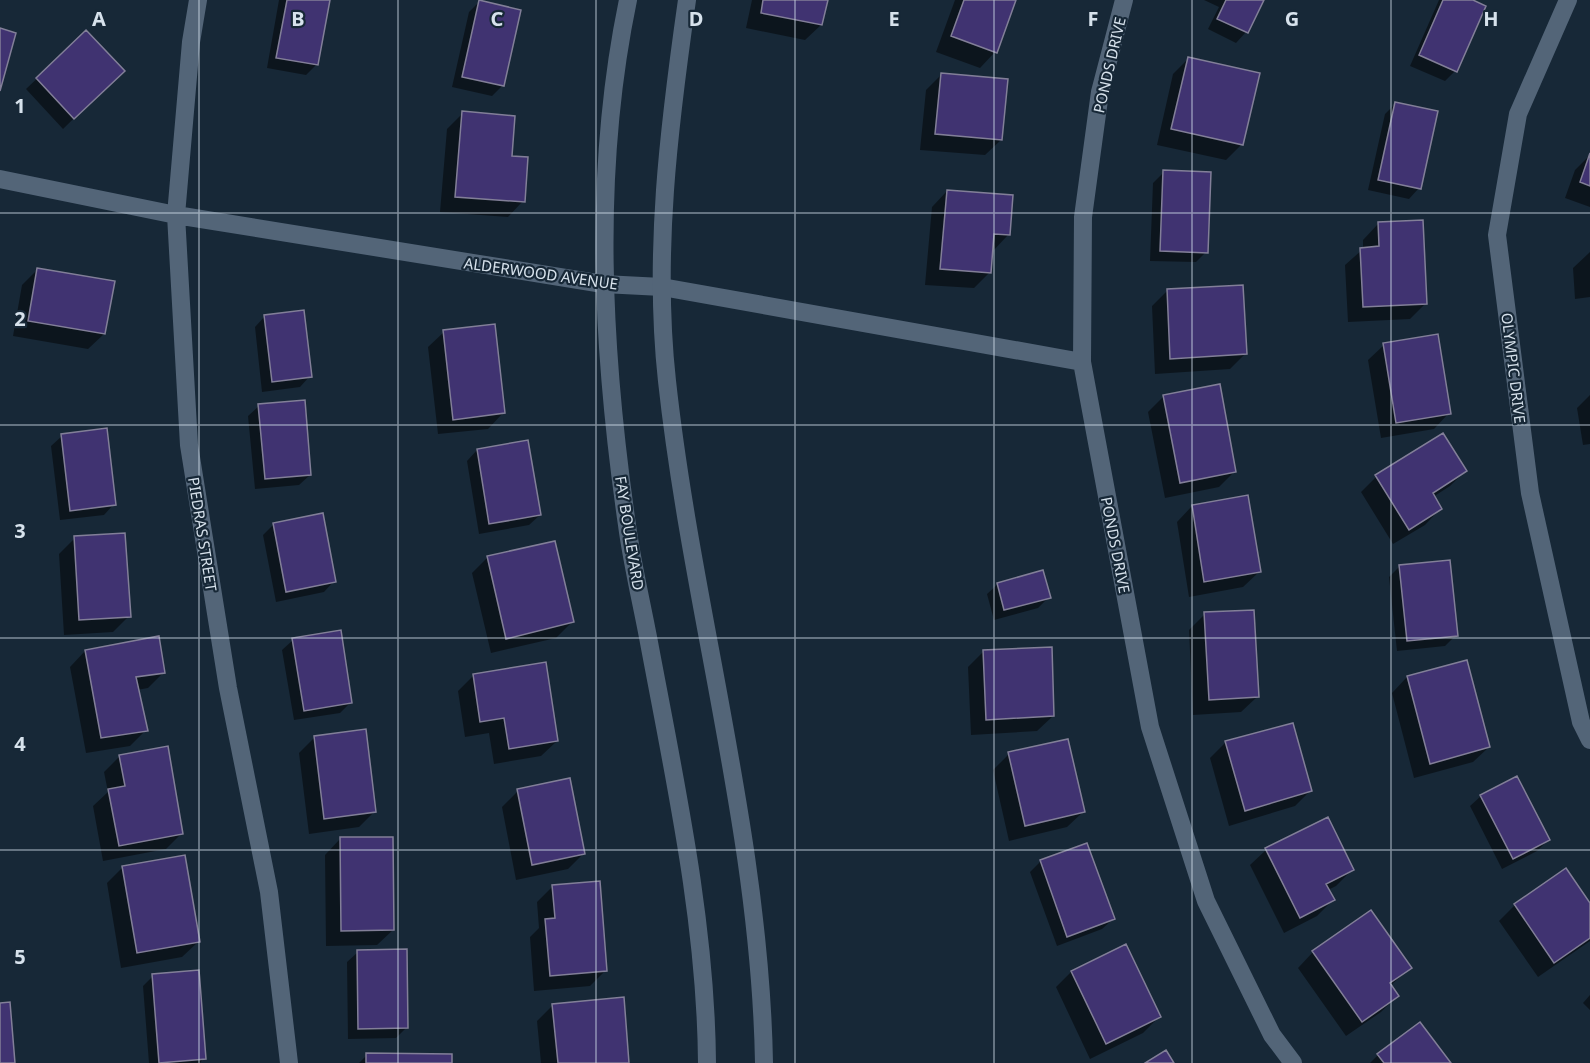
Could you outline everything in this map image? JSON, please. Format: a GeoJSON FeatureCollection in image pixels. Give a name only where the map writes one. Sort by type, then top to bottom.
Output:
{"type":"FeatureCollection","features":[{"type":"Feature","properties":{"kind":"street","name":"PIEDRAS STREET"},"geometry":{"type":"LineString","coordinates":[[198,0],[191,42],[176,215],[189,445],[228,688],[269,892],[289,1063]]}},
{"type":"Feature","properties":{"kind":"street","name":"FAY BOULEVARD"},"geometry":{"type":"LineString","coordinates":[[628,0],[619,43],[607,157],[603,284],[611,390],[627,527],[687,848],[707,1017],[707,1063]]}},
{"type":"Feature","properties":{"kind":"street"},"geometry":{"type":"LineString","coordinates":[[687,0],[664,174],[662,287],[666,378],[682,495],[741,817],[756,927],[764,1063]]}},
{"type":"Feature","properties":{"kind":"street","name":"PONDS DRIVE"},"geometry":{"type":"LineString","coordinates":[[1124,0],[1100,92],[1083,217],[1082,362],[1150,727],[1206,901],[1272,1035],[1293,1063]]}},
{"type":"Feature","properties":{"kind":"street","name":"OLYMPIC DRIVE"},"geometry":{"type":"LineString","coordinates":[[1568,0],[1518,114],[1497,235],[1530,493],[1581,722],[1590,740]]}},
{"type":"Feature","properties":{"kind":"street","name":"ALDERWOOD AVENUE"},"geometry":{"type":"LineString","coordinates":[[0,179],[176,215],[603,284],[662,287],[1082,362]]}},
{"type":"Feature","properties":{"kind":"building"},"geometry":{"type":"Polygon","coordinates":[[[287,0],[330,0],[318,65],[276,58],[287,0]]]}},
{"type":"Feature","properties":{"kind":"building"},"geometry":{"type":"Polygon","coordinates":[[[479,0],[521,10],[504,86],[462,77],[479,0]]]}},
{"type":"Feature","properties":{"kind":"building"},"geometry":{"type":"Polygon","coordinates":[[[763,0],[828,0],[822,25],[761,13],[763,0]]]}},
{"type":"Feature","properties":{"kind":"building"},"geometry":{"type":"Polygon","coordinates":[[[964,0],[1016,0],[997,53],[951,36],[964,0]]]}},
{"type":"Feature","properties":{"kind":"building"},"geometry":{"type":"Polygon","coordinates":[[[1226,0],[1264,0],[1248,33],[1217,19],[1226,0]]]}},
{"type":"Feature","properties":{"kind":"building"},"geometry":{"type":"Polygon","coordinates":[[[1443,0],[1473,0],[1486,6],[1457,72],[1419,55],[1443,0]]]}},
{"type":"Feature","properties":{"kind":"building"},"geometry":{"type":"Polygon","coordinates":[[[0,28],[16,33],[0,91],[0,28]]]}},
{"type":"Feature","properties":{"kind":"building"},"geometry":{"type":"Polygon","coordinates":[[[86,30],[125,71],[74,119],[36,78],[86,30]]]}},
{"type":"Feature","properties":{"kind":"building"},"geometry":{"type":"Polygon","coordinates":[[[1188,57],[1260,73],[1243,145],[1171,129],[1188,57]]]}},
{"type":"Feature","properties":{"kind":"building"},"geometry":{"type":"Polygon","coordinates":[[[941,73],[1008,79],[1002,140],[935,134],[941,73]]]}},
{"type":"Feature","properties":{"kind":"building"},"geometry":{"type":"Polygon","coordinates":[[[1395,102],[1438,111],[1421,189],[1378,180],[1395,102]]]}},
{"type":"Feature","properties":{"kind":"building"},"geometry":{"type":"Polygon","coordinates":[[[462,111],[515,116],[512,156],[528,157],[525,202],[455,197],[462,111]]]}},
{"type":"Feature","properties":{"kind":"building"},"geometry":{"type":"Polygon","coordinates":[[[1590,153],[1590,186],[1580,182],[1590,153]]]}},
{"type":"Feature","properties":{"kind":"building"},"geometry":{"type":"Polygon","coordinates":[[[1163,170],[1211,172],[1208,253],[1160,251],[1163,170]]]}},
{"type":"Feature","properties":{"kind":"building"},"geometry":{"type":"Polygon","coordinates":[[[947,190],[1013,195],[1010,235],[994,234],[991,273],[940,269],[947,190]]]}},
{"type":"Feature","properties":{"kind":"building"},"geometry":{"type":"Polygon","coordinates":[[[1423,220],[1427,304],[1363,307],[1360,248],[1379,246],[1378,222],[1423,220]]]}},
{"type":"Feature","properties":{"kind":"building"},"geometry":{"type":"Polygon","coordinates":[[[37,268],[115,281],[105,334],[28,321],[37,268]]]}},
{"type":"Feature","properties":{"kind":"building"},"geometry":{"type":"Polygon","coordinates":[[[1243,285],[1247,354],[1170,359],[1167,289],[1243,285]]]}},
{"type":"Feature","properties":{"kind":"building"},"geometry":{"type":"Polygon","coordinates":[[[304,310],[312,377],[272,382],[264,315],[304,310]]]}},
{"type":"Feature","properties":{"kind":"building"},"geometry":{"type":"Polygon","coordinates":[[[495,324],[505,413],[453,420],[443,330],[495,324]]]}},
{"type":"Feature","properties":{"kind":"building"},"geometry":{"type":"Polygon","coordinates":[[[1438,334],[1451,414],[1396,423],[1383,343],[1438,334]]]}},
{"type":"Feature","properties":{"kind":"building"},"geometry":{"type":"Polygon","coordinates":[[[1220,384],[1236,472],[1180,483],[1163,395],[1220,384]]]}},
{"type":"Feature","properties":{"kind":"building"},"geometry":{"type":"Polygon","coordinates":[[[305,400],[311,475],[265,479],[258,404],[305,400]]]}},
{"type":"Feature","properties":{"kind":"building"},"geometry":{"type":"Polygon","coordinates":[[[107,428],[116,505],[70,511],[61,434],[107,428]]]}},
{"type":"Feature","properties":{"kind":"building"},"geometry":{"type":"Polygon","coordinates":[[[1443,433],[1467,471],[1433,493],[1442,509],[1409,530],[1375,475],[1443,433]]]}},
{"type":"Feature","properties":{"kind":"building"},"geometry":{"type":"Polygon","coordinates":[[[528,440],[541,515],[489,524],[477,449],[528,440]]]}},
{"type":"Feature","properties":{"kind":"building"},"geometry":{"type":"Polygon","coordinates":[[[1248,495],[1261,572],[1204,582],[1192,505],[1248,495]]]}},
{"type":"Feature","properties":{"kind":"building"},"geometry":{"type":"Polygon","coordinates":[[[323,513],[336,582],[286,592],[273,523],[323,513]]]}},
{"type":"Feature","properties":{"kind":"building"},"geometry":{"type":"Polygon","coordinates":[[[125,533],[131,617],[79,620],[74,536],[125,533]]]}},
{"type":"Feature","properties":{"kind":"building"},"geometry":{"type":"Polygon","coordinates":[[[555,541],[574,622],[506,639],[487,556],[555,541]]]}},
{"type":"Feature","properties":{"kind":"building"},"geometry":{"type":"Polygon","coordinates":[[[1450,560],[1458,636],[1407,641],[1399,565],[1450,560]]]}},
{"type":"Feature","properties":{"kind":"building"},"geometry":{"type":"Polygon","coordinates":[[[1043,570],[1051,598],[1004,610],[997,583],[1043,570]]]}},
{"type":"Feature","properties":{"kind":"building"},"geometry":{"type":"Polygon","coordinates":[[[1254,610],[1259,697],[1209,700],[1204,612],[1254,610]]]}},
{"type":"Feature","properties":{"kind":"building"},"geometry":{"type":"Polygon","coordinates":[[[341,630],[352,703],[304,711],[292,638],[341,630]]]}},
{"type":"Feature","properties":{"kind":"building"},"geometry":{"type":"Polygon","coordinates":[[[159,636],[165,673],[136,677],[148,731],[101,738],[85,650],[159,636]]]}},
{"type":"Feature","properties":{"kind":"building"},"geometry":{"type":"Polygon","coordinates":[[[1052,647],[1054,716],[986,720],[983,650],[1052,647]]]}},
{"type":"Feature","properties":{"kind":"building"},"geometry":{"type":"Polygon","coordinates":[[[1467,660],[1490,747],[1430,764],[1407,676],[1467,660]]]}},
{"type":"Feature","properties":{"kind":"building"},"geometry":{"type":"Polygon","coordinates":[[[546,662],[558,741],[509,749],[504,718],[480,722],[473,674],[546,662]]]}},
{"type":"Feature","properties":{"kind":"building"},"geometry":{"type":"Polygon","coordinates":[[[1293,723],[1312,791],[1245,811],[1225,741],[1293,723]]]}},
{"type":"Feature","properties":{"kind":"building"},"geometry":{"type":"Polygon","coordinates":[[[366,729],[376,812],[324,819],[314,736],[366,729]]]}},
{"type":"Feature","properties":{"kind":"building"},"geometry":{"type":"Polygon","coordinates":[[[1068,739],[1085,812],[1025,826],[1008,752],[1068,739]]]}},
{"type":"Feature","properties":{"kind":"building"},"geometry":{"type":"Polygon","coordinates":[[[168,746],[183,834],[119,846],[108,789],[125,786],[119,755],[168,746]]]}},
{"type":"Feature","properties":{"kind":"building"},"geometry":{"type":"Polygon","coordinates":[[[1517,776],[1550,840],[1513,859],[1480,795],[1517,776]]]}},
{"type":"Feature","properties":{"kind":"building"},"geometry":{"type":"Polygon","coordinates":[[[570,778],[585,854],[532,865],[517,789],[570,778]]]}},
{"type":"Feature","properties":{"kind":"building"},"geometry":{"type":"Polygon","coordinates":[[[1328,817],[1354,870],[1326,884],[1335,900],[1300,918],[1265,848],[1328,817]]]}},
{"type":"Feature","properties":{"kind":"building"},"geometry":{"type":"Polygon","coordinates":[[[340,837],[393,837],[394,930],[341,931],[340,837]]]}},
{"type":"Feature","properties":{"kind":"building"},"geometry":{"type":"Polygon","coordinates":[[[1087,843],[1115,919],[1067,937],[1040,860],[1087,843]]]}},
{"type":"Feature","properties":{"kind":"building"},"geometry":{"type":"Polygon","coordinates":[[[185,855],[200,942],[137,953],[122,866],[185,855]]]}},
{"type":"Feature","properties":{"kind":"building"},"geometry":{"type":"Polygon","coordinates":[[[1566,868],[1590,903],[1590,938],[1554,963],[1514,904],[1566,868]]]}},
{"type":"Feature","properties":{"kind":"building"},"geometry":{"type":"Polygon","coordinates":[[[600,881],[607,971],[550,976],[545,919],[555,918],[552,885],[600,881]]]}},
{"type":"Feature","properties":{"kind":"building"},"geometry":{"type":"Polygon","coordinates":[[[1371,910],[1412,968],[1390,983],[1399,996],[1362,1022],[1312,951],[1371,910]]]}},
{"type":"Feature","properties":{"kind":"building"},"geometry":{"type":"Polygon","coordinates":[[[1126,944],[1161,1017],[1106,1044],[1071,971],[1126,944]]]}},
{"type":"Feature","properties":{"kind":"building"},"geometry":{"type":"Polygon","coordinates":[[[407,949],[408,1028],[358,1029],[357,950],[407,949]]]}},
{"type":"Feature","properties":{"kind":"building"},"geometry":{"type":"Polygon","coordinates":[[[199,970],[206,1059],[159,1063],[152,974],[199,970]]]}},
{"type":"Feature","properties":{"kind":"building"},"geometry":{"type":"Polygon","coordinates":[[[624,997],[629,1063],[558,1063],[552,1004],[624,997]]]}},
{"type":"Feature","properties":{"kind":"building"},"geometry":{"type":"Polygon","coordinates":[[[10,1002],[15,1063],[0,1063],[0,1003],[10,1002]]]}},
{"type":"Feature","properties":{"kind":"building"},"geometry":{"type":"Polygon","coordinates":[[[1420,1022],[1451,1063],[1384,1063],[1377,1054],[1420,1022]]]}},
{"type":"Feature","properties":{"kind":"building"},"geometry":{"type":"Polygon","coordinates":[[[1166,1050],[1174,1063],[1145,1063],[1166,1050]]]}},
{"type":"Feature","properties":{"kind":"building"},"geometry":{"type":"Polygon","coordinates":[[[366,1053],[452,1054],[452,1063],[366,1063],[366,1053]]]}}]}
